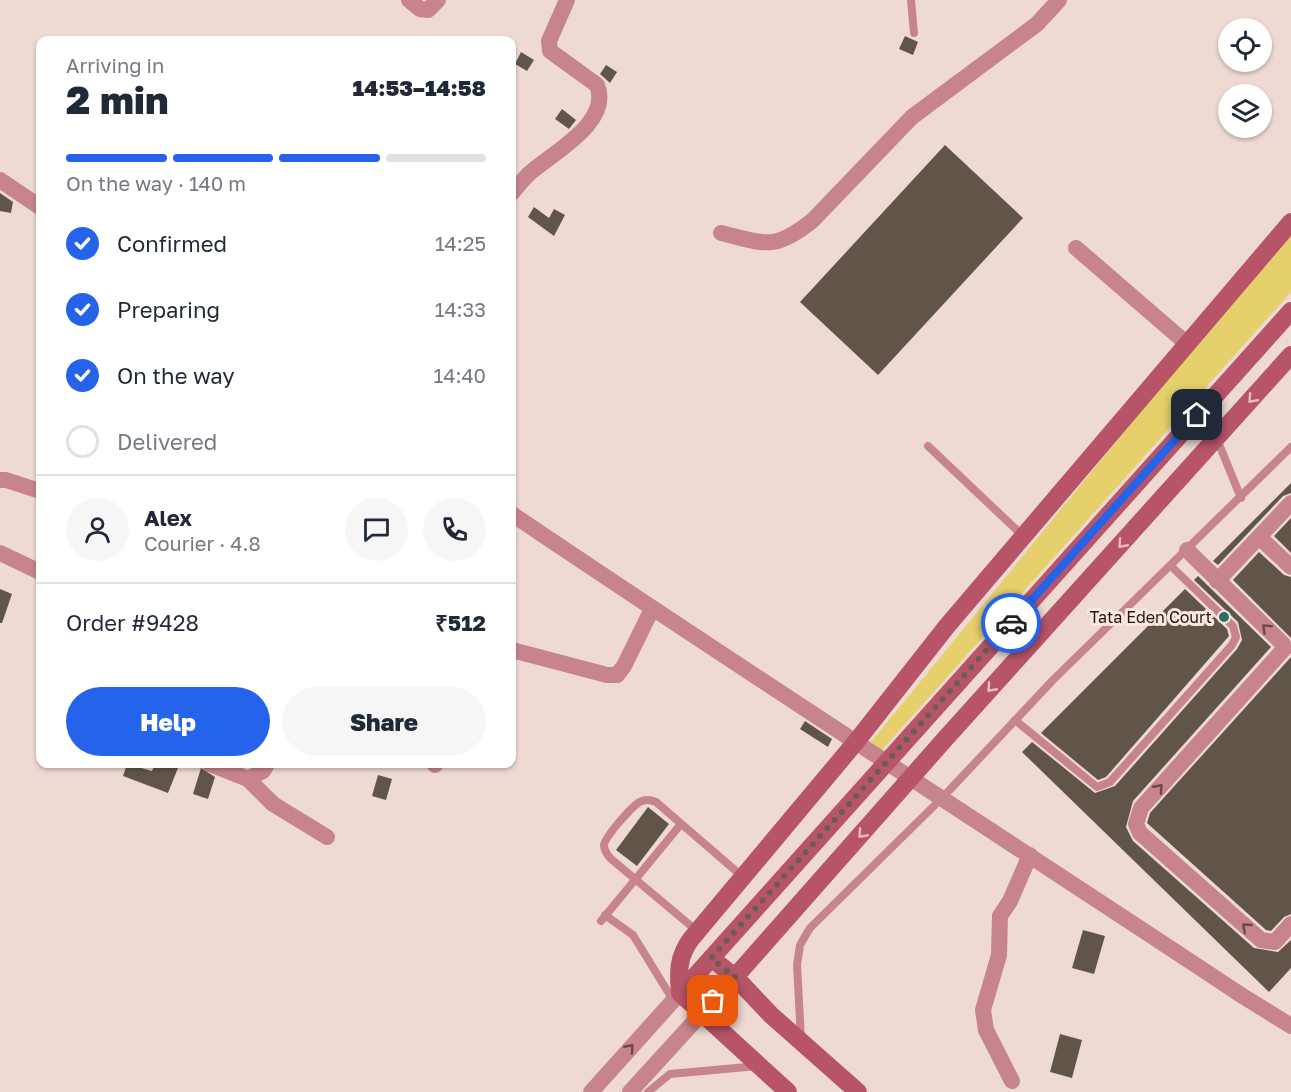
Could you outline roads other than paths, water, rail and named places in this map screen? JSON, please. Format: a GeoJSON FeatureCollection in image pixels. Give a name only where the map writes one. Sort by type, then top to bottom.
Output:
{"type":"FeatureCollection","features":[{"type":"Feature","properties":{"kind":"street"},"geometry":{"type":"LineString","coordinates":[[409,0],[420,9],[428,10],[438,0]]}},
{"type":"Feature","properties":{"kind":"street"},"geometry":{"type":"LineString","coordinates":[[516,188],[530,173],[585,129],[600,100],[597,85],[555,55],[549,46],[567,0]]}},
{"type":"Feature","properties":{"kind":"street"},"geometry":{"type":"LineString","coordinates":[[721,233],[766,244],[779,242],[795,234],[813,220],[912,117],[1037,24],[1059,0]]}},
{"type":"Feature","properties":{"kind":"street"},"geometry":{"type":"LineString","coordinates":[[0,180],[36,204]]}},
{"type":"Feature","properties":{"kind":"street"},"geometry":{"type":"LineString","coordinates":[[676,997],[680,954],[698,931],[1024,536],[1291,222]]}},
{"type":"Feature","properties":{"kind":"street"},"geometry":{"type":"LineString","coordinates":[[1076,248],[1186,344]]}},
{"type":"Feature","properties":{"kind":"street"},"geometry":{"type":"LineString","coordinates":[[591,1092],[1291,311]]}},
{"type":"Feature","properties":{"kind":"street"},"geometry":{"type":"LineString","coordinates":[[630,1092],[1291,355]]}},
{"type":"Feature","properties":{"kind":"street"},"geometry":{"type":"LineString","coordinates":[[0,480],[36,490]]}},
{"type":"Feature","properties":{"kind":"street"},"geometry":{"type":"LineString","coordinates":[[1217,581],[1291,503]]}},
{"type":"Feature","properties":{"kind":"street"},"geometry":{"type":"LineString","coordinates":[[516,517],[652,609],[1291,1026]]}},
{"type":"Feature","properties":{"kind":"street"},"geometry":{"type":"LineString","coordinates":[[1259,537],[1291,567]]}},
{"type":"Feature","properties":{"kind":"street"},"geometry":{"type":"LineString","coordinates":[[1187,550],[1283,644],[1284,651],[1141,808],[1136,824],[1140,833],[1261,940],[1275,942],[1291,924]]}},
{"type":"Feature","properties":{"kind":"street"},"geometry":{"type":"LineString","coordinates":[[0,553],[36,570]]}},
{"type":"Feature","properties":{"kind":"street"},"geometry":{"type":"LineString","coordinates":[[516,651],[607,675],[617,675],[624,666],[652,609]]}},
{"type":"Feature","properties":{"kind":"street"},"geometry":{"type":"LineString","coordinates":[[220,768],[248,780],[273,804],[327,837]]}},
{"type":"Feature","properties":{"kind":"street"},"geometry":{"type":"LineString","coordinates":[[248,780],[265,768]]}},
{"type":"Feature","properties":{"kind":"street"},"geometry":{"type":"LineString","coordinates":[[1012,1081],[986,1030],[983,1010],[999,955],[1000,915],[1010,901],[1030,855]]}},
{"type":"Feature","properties":{"kind":"street"},"geometry":{"type":"LineString","coordinates":[[711,958],[735,977],[771,1015],[858,1092]]}},
{"type":"Feature","properties":{"kind":"street"},"geometry":{"type":"LineString","coordinates":[[676,997],[702,1013],[788,1092]]}},
{"type":"Feature","properties":{"kind":"lane"},"geometry":{"type":"LineString","coordinates":[[911,0],[914,33]]}},
{"type":"Feature","properties":{"kind":"lane"},"geometry":{"type":"LineString","coordinates":[[1216,438],[1241,498]]}},
{"type":"Feature","properties":{"kind":"lane"},"geometry":{"type":"LineString","coordinates":[[928,446],[1024,536]]}},
{"type":"Feature","properties":{"kind":"lane"},"geometry":{"type":"LineString","coordinates":[[801,1042],[798,965],[800,945],[810,927],[943,797],[1016,720],[1291,447]]}},
{"type":"Feature","properties":{"kind":"lane"},"geometry":{"type":"LineString","coordinates":[[1016,720],[1098,787],[1110,782],[1232,645],[1236,637],[1233,626],[1171,566]]}},
{"type":"Feature","properties":{"kind":"lane"},"geometry":{"type":"LineString","coordinates":[[698,931],[634,879],[605,852],[604,843],[608,836],[643,800],[656,802],[743,877]]}},
{"type":"Feature","properties":{"kind":"lane"},"geometry":{"type":"LineString","coordinates":[[676,997],[633,935],[603,918],[681,824]]}},
{"type":"Feature","properties":{"kind":"lane"},"geometry":{"type":"LineString","coordinates":[[648,1092],[670,1074],[759,1066]]}},
{"type":"Feature","properties":{"kind":"place","name":"Tata Eden Court"},"geometry":{"type":"Point","coordinates":[1224,617]}}]}
